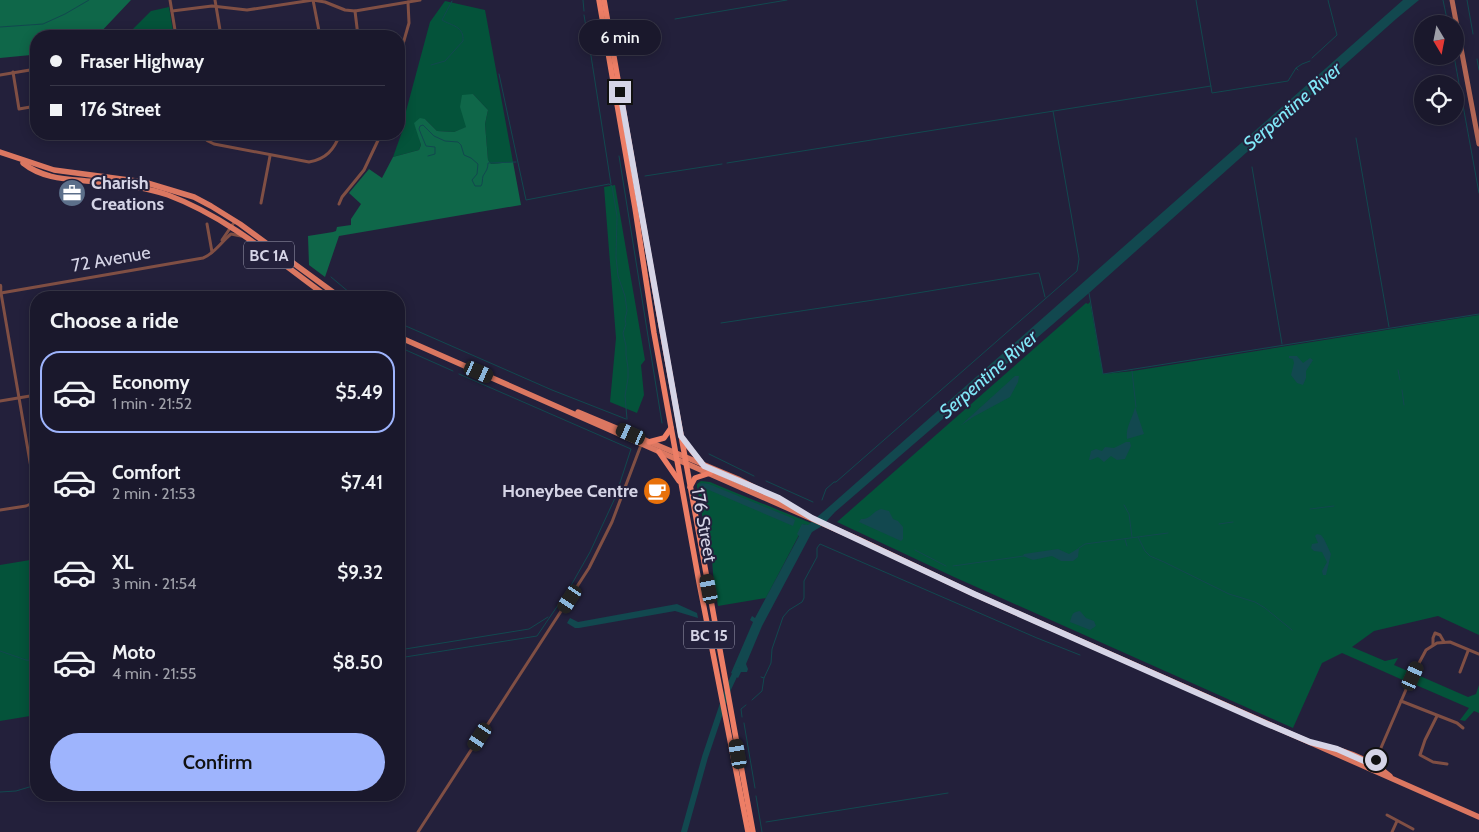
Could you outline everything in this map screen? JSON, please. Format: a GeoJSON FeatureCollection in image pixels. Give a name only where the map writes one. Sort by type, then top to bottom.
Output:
{"type":"FeatureCollection","features":[{"type":"Feature","properties":{"kind":"highway","name":"BC 15"},"geometry":{"type":"LineString","coordinates":[[599,0],[671,428]]}},
{"type":"Feature","properties":{"kind":"highway","name":"176 Street"},"geometry":{"type":"LineString","coordinates":[[604,0],[752,832]]}},
{"type":"Feature","properties":{"kind":"highway"},"geometry":{"type":"LineString","coordinates":[[649,442],[664,438],[671,428]]}},
{"type":"Feature","properties":{"kind":"highway","name":"176 Street"},"geometry":{"type":"LineString","coordinates":[[671,428],[748,832]]}},
{"type":"Feature","properties":{"kind":"highway"},"geometry":{"type":"LineString","coordinates":[[681,436],[704,466]]}},
{"type":"Feature","properties":{"kind":"highway"},"geometry":{"type":"LineString","coordinates":[[659,452],[681,484]]}},
{"type":"Feature","properties":{"kind":"highway"},"geometry":{"type":"LineString","coordinates":[[690,487],[695,478],[710,473]]}},
{"type":"Feature","properties":{"kind":"main road"},"geometry":{"type":"LineString","coordinates":[[1452,0],[1479,144]]}},
{"type":"Feature","properties":{"kind":"main road","name":"BC 1A"},"geometry":{"type":"LineString","coordinates":[[0,152],[54,170],[120,178],[162,186],[194,198],[235,221],[331,291]]}},
{"type":"Feature","properties":{"kind":"main road","name":"BC 1A"},"geometry":{"type":"LineString","coordinates":[[15,158],[39,173],[55,177],[138,187],[165,194],[201,209],[231,227],[319,291]]}},
{"type":"Feature","properties":{"kind":"main road"},"geometry":{"type":"LineString","coordinates":[[405,340],[676,456]]}},
{"type":"Feature","properties":{"kind":"main road"},"geometry":{"type":"LineString","coordinates":[[592,420],[649,442],[710,473],[830,526],[974,594],[1479,817]]}},
{"type":"Feature","properties":{"kind":"main road"},"geometry":{"type":"LineString","coordinates":[[592,420],[659,452],[676,456]]}},
{"type":"Feature","properties":{"kind":"main road"},"geometry":{"type":"LineString","coordinates":[[685,461],[704,466],[779,498],[812,518]]}},
{"type":"Feature","properties":{"kind":"main road"},"geometry":{"type":"LineString","coordinates":[[1310,742],[1337,749],[1373,765],[1396,781]]}},
{"type":"Feature","properties":{"kind":"main road"},"geometry":{"type":"LineString","coordinates":[[1339,756],[1342,754],[1357,758]]}},
{"type":"Feature","properties":{"kind":"street"},"geometry":{"type":"LineString","coordinates":[[170,0],[175,30]]}},
{"type":"Feature","properties":{"kind":"street"},"geometry":{"type":"LineString","coordinates":[[215,0],[220,30]]}},
{"type":"Feature","properties":{"kind":"street"},"geometry":{"type":"LineString","coordinates":[[282,0],[283,5]]}},
{"type":"Feature","properties":{"kind":"street"},"geometry":{"type":"LineString","coordinates":[[172,11],[216,7],[247,10],[312,0],[355,11],[419,0]]}},
{"type":"Feature","properties":{"kind":"street"},"geometry":{"type":"LineString","coordinates":[[312,0],[319,30]]}},
{"type":"Feature","properties":{"kind":"street"},"geometry":{"type":"LineString","coordinates":[[405,37],[409,23],[408,2]]}},
{"type":"Feature","properties":{"kind":"street"},"geometry":{"type":"LineString","coordinates":[[355,11],[357,30]]}},
{"type":"Feature","properties":{"kind":"street"},"geometry":{"type":"LineString","coordinates":[[0,75],[30,69]]}},
{"type":"Feature","properties":{"kind":"street"},"geometry":{"type":"LineString","coordinates":[[13,72],[20,109],[30,107]]}},
{"type":"Feature","properties":{"kind":"street"},"geometry":{"type":"LineString","coordinates":[[207,140],[214,144],[309,162],[319,160],[330,153],[337,140]]}},
{"type":"Feature","properties":{"kind":"street"},"geometry":{"type":"LineString","coordinates":[[339,204],[342,197],[364,170],[378,140]]}},
{"type":"Feature","properties":{"kind":"street"},"geometry":{"type":"LineString","coordinates":[[261,204],[270,156]]}},
{"type":"Feature","properties":{"kind":"street"},"geometry":{"type":"LineString","coordinates":[[212,253],[235,221]]}},
{"type":"Feature","properties":{"kind":"street"},"geometry":{"type":"LineString","coordinates":[[207,224],[212,253]]}},
{"type":"Feature","properties":{"kind":"street"},"geometry":{"type":"LineString","coordinates":[[220,243],[230,234],[243,236]]}},
{"type":"Feature","properties":{"kind":"street","name":"72 Avenue"},"geometry":{"type":"LineString","coordinates":[[1,293],[203,258],[212,253]]}},
{"type":"Feature","properties":{"kind":"street"},"geometry":{"type":"LineString","coordinates":[[0,286],[30,460]]}},
{"type":"Feature","properties":{"kind":"street"},"geometry":{"type":"LineString","coordinates":[[0,401],[30,397]]}},
{"type":"Feature","properties":{"kind":"street"},"geometry":{"type":"LineString","coordinates":[[418,832],[589,568],[612,522],[641,444]]}},
{"type":"Feature","properties":{"kind":"street"},"geometry":{"type":"LineString","coordinates":[[0,510],[30,504]]}},
{"type":"Feature","properties":{"kind":"street"},"geometry":{"type":"LineString","coordinates":[[1433,645],[1433,638],[1436,632],[1444,642]]}},
{"type":"Feature","properties":{"kind":"street"},"geometry":{"type":"LineString","coordinates":[[1373,765],[1424,653],[1433,645],[1444,642],[1454,643],[1468,651],[1479,654]]}},
{"type":"Feature","properties":{"kind":"street"},"geometry":{"type":"LineString","coordinates":[[1460,672],[1468,651]]}},
{"type":"Feature","properties":{"kind":"street"},"geometry":{"type":"LineString","coordinates":[[1401,701],[1463,728]]}},
{"type":"Feature","properties":{"kind":"street"},"geometry":{"type":"LineString","coordinates":[[1437,716],[1420,755],[1433,762],[1447,764]]}},
{"type":"Feature","properties":{"kind":"street"},"geometry":{"type":"LineString","coordinates":[[1387,815],[1397,821],[1406,823],[1413,829]]}},
{"type":"Feature","properties":{"kind":"street"},"geometry":{"type":"LineString","coordinates":[[1392,832],[1397,821]]}},
{"type":"Feature","properties":{"kind":"green space"},"geometry":{"type":"Polygon","coordinates":[[[0,0],[131,0],[103,30],[30,30],[30,55],[0,58],[0,0]]]}},
{"type":"Feature","properties":{"kind":"green space"},"geometry":{"type":"Polygon","coordinates":[[[445,1],[485,10],[513,162],[491,164],[488,160],[485,124],[488,110],[473,94],[467,127],[454,132],[437,131],[425,119],[419,138],[421,145],[419,150],[393,157],[399,140],[405,140],[405,115],[430,22],[445,1]]]}},
{"type":"Feature","properties":{"kind":"green space"},"geometry":{"type":"Polygon","coordinates":[[[169,7],[173,30],[132,30],[151,11],[169,7]]]}},
{"type":"Feature","properties":{"kind":"green space"},"geometry":{"type":"Polygon","coordinates":[[[473,94],[488,110],[485,124],[488,160],[491,164],[513,162],[521,205],[339,236],[325,277],[309,265],[308,236],[333,232],[336,231],[337,227],[351,225],[351,219],[361,204],[349,193],[369,169],[382,178],[393,157],[419,150],[421,145],[414,123],[420,118],[425,119],[437,131],[454,132],[466,127],[460,107],[462,95],[473,94]]]}},
{"type":"Feature","properties":{"kind":"green space"},"geometry":{"type":"Polygon","coordinates":[[[615,185],[645,360],[641,365],[644,395],[637,413],[610,402],[616,338],[604,187],[615,185]]]}},
{"type":"Feature","properties":{"kind":"green space"},"geometry":{"type":"Polygon","coordinates":[[[1090,302],[1103,374],[1133,371],[1479,315],[1479,635],[1438,616],[1374,631],[1352,647],[1385,661],[1398,658],[1394,665],[1410,672],[1405,681],[1342,653],[1322,663],[1293,728],[954,577],[837,522],[1086,303],[1090,302]]]}},
{"type":"Feature","properties":{"kind":"green space"},"geometry":{"type":"Polygon","coordinates":[[[701,481],[710,482],[811,523],[808,526],[803,524],[766,598],[718,606],[712,560],[710,559],[697,487],[697,484],[701,481]]]}},
{"type":"Feature","properties":{"kind":"green space"},"geometry":{"type":"Polygon","coordinates":[[[30,560],[30,716],[0,721],[0,565],[30,560]]]}},
{"type":"Feature","properties":{"kind":"green space"},"geometry":{"type":"Polygon","coordinates":[[[1420,676],[1468,697],[1476,694],[1479,685],[1479,713],[1474,711],[1465,721],[1460,720],[1469,708],[1416,685],[1420,676]]]}},
{"type":"Feature","properties":{"kind":"water"},"geometry":{"type":"Polygon","coordinates":[[[1403,0],[1419,0],[1089,293],[835,512],[822,526],[812,532],[762,626],[746,664],[747,672],[741,672],[738,678],[731,673],[753,622],[750,620],[752,616],[755,618],[799,536],[797,534],[802,524],[808,525],[831,505],[1403,0]]]}},
{"type":"Feature","properties":{"kind":"water"},"geometry":{"type":"Polygon","coordinates":[[[1289,356],[1297,356],[1303,363],[1310,358],[1313,360],[1306,371],[1303,385],[1297,383],[1291,375],[1294,363],[1293,359],[1289,358],[1289,356]]]}},
{"type":"Feature","properties":{"kind":"water"},"geometry":{"type":"Polygon","coordinates":[[[1015,376],[1019,376],[1018,382],[1010,397],[960,426],[1015,376]]]}},
{"type":"Feature","properties":{"kind":"water"},"geometry":{"type":"Polygon","coordinates":[[[1135,407],[1144,434],[1127,439],[1127,430],[1135,407]]]}},
{"type":"Feature","properties":{"kind":"water"},"geometry":{"type":"Polygon","coordinates":[[[1130,442],[1131,446],[1125,459],[1117,460],[1111,456],[1104,462],[1098,457],[1089,460],[1091,451],[1096,449],[1102,451],[1105,447],[1114,448],[1130,442]]]}},
{"type":"Feature","properties":{"kind":"water"},"geometry":{"type":"Polygon","coordinates":[[[699,484],[709,484],[792,518],[795,520],[793,526],[700,487],[699,484]]]}},
{"type":"Feature","properties":{"kind":"water"},"geometry":{"type":"Polygon","coordinates":[[[881,509],[889,511],[893,519],[898,521],[903,527],[903,539],[901,541],[859,522],[861,519],[867,518],[881,509]]]}},
{"type":"Feature","properties":{"kind":"water"},"geometry":{"type":"Polygon","coordinates":[[[1317,534],[1321,535],[1324,539],[1331,554],[1326,575],[1323,575],[1322,571],[1327,562],[1322,552],[1314,551],[1311,548],[1312,544],[1318,543],[1315,536],[1317,534]]]}},
{"type":"Feature","properties":{"kind":"water"},"geometry":{"type":"Polygon","coordinates":[[[1079,548],[1078,557],[1073,561],[1061,561],[1052,556],[1033,560],[1023,556],[1024,554],[1058,549],[1069,554],[1079,548]]]}},
{"type":"Feature","properties":{"kind":"water"},"geometry":{"type":"Polygon","coordinates":[[[677,604],[697,613],[698,618],[675,611],[579,628],[575,628],[567,623],[570,618],[578,622],[677,604]]]}},
{"type":"Feature","properties":{"kind":"water"},"geometry":{"type":"Polygon","coordinates":[[[1080,611],[1086,618],[1094,621],[1096,626],[1090,630],[1070,622],[1073,614],[1080,611]]]}},
{"type":"Feature","properties":{"kind":"waterway"},"geometry":{"type":"LineString","coordinates":[[0,27],[43,24],[89,0]]}},
{"type":"Feature","properties":{"kind":"waterway"},"geometry":{"type":"LineString","coordinates":[[583,0],[584,11]]}},
{"type":"Feature","properties":{"kind":"waterway"},"geometry":{"type":"LineString","coordinates":[[675,19],[787,0]]}},
{"type":"Feature","properties":{"kind":"waterway"},"geometry":{"type":"LineString","coordinates":[[1196,0],[1212,93],[1288,81],[1296,68]]}},
{"type":"Feature","properties":{"kind":"waterway"},"geometry":{"type":"LineString","coordinates":[[1312,58],[1337,35],[1328,0]]}},
{"type":"Feature","properties":{"kind":"waterway"},"geometry":{"type":"LineString","coordinates":[[1443,0],[1446,15]]}},
{"type":"Feature","properties":{"kind":"waterway"},"geometry":{"type":"LineString","coordinates":[[1467,0],[1473,34]]}},
{"type":"Feature","properties":{"kind":"waterway"},"geometry":{"type":"LineString","coordinates":[[431,65],[445,61],[463,41],[462,32],[442,20],[452,1]]}},
{"type":"Feature","properties":{"kind":"waterway"},"geometry":{"type":"LineString","coordinates":[[584,15],[588,39]]}},
{"type":"Feature","properties":{"kind":"waterway"},"geometry":{"type":"LineString","coordinates":[[589,43],[611,184]]}},
{"type":"Feature","properties":{"kind":"waterway"},"geometry":{"type":"LineString","coordinates":[[1477,59],[1479,70]]}},
{"type":"Feature","properties":{"kind":"waterway"},"geometry":{"type":"LineString","coordinates":[[1298,70],[1296,68],[1310,61]]}},
{"type":"Feature","properties":{"kind":"waterway"},"geometry":{"type":"LineString","coordinates":[[1456,65],[1479,193]]}},
{"type":"Feature","properties":{"kind":"waterway"},"geometry":{"type":"LineString","coordinates":[[499,74],[526,200],[609,184],[612,186],[617,216],[616,257],[618,276],[625,296],[627,311],[623,333],[628,368],[625,396],[627,419]]}},
{"type":"Feature","properties":{"kind":"waterway"},"geometry":{"type":"LineString","coordinates":[[727,163],[1211,86]]}},
{"type":"Feature","properties":{"kind":"waterway"},"geometry":{"type":"LineString","coordinates":[[822,500],[826,489],[1077,271],[1079,259],[1053,111]]}},
{"type":"Feature","properties":{"kind":"waterway"},"geometry":{"type":"LineString","coordinates":[[428,156],[435,154],[435,147],[426,146],[419,129],[423,125],[434,136],[445,141],[458,142],[464,155],[478,164],[477,174],[472,180],[475,186],[481,186],[488,163],[516,162]]}},
{"type":"Feature","properties":{"kind":"waterway"},"geometry":{"type":"LineString","coordinates":[[1356,138],[1389,327]]}},
{"type":"Feature","properties":{"kind":"waterway"},"geometry":{"type":"LineString","coordinates":[[619,156],[662,423]]}},
{"type":"Feature","properties":{"kind":"waterway"},"geometry":{"type":"LineString","coordinates":[[645,176],[722,164]]}},
{"type":"Feature","properties":{"kind":"waterway"},"geometry":{"type":"LineString","coordinates":[[1252,167],[1282,344]]}},
{"type":"Feature","properties":{"kind":"waterway"},"geometry":{"type":"LineString","coordinates":[[721,323],[1038,273],[1045,297]]}},
{"type":"Feature","properties":{"kind":"waterway"},"geometry":{"type":"LineString","coordinates":[[331,277],[348,291]]}},
{"type":"Feature","properties":{"kind":"waterway"},"geometry":{"type":"LineString","coordinates":[[1089,293],[1103,374],[1479,314]]}},
{"type":"Feature","properties":{"kind":"waterway"},"geometry":{"type":"LineString","coordinates":[[405,326],[552,390],[626,419]]}},
{"type":"Feature","properties":{"kind":"waterway"},"geometry":{"type":"LineString","coordinates":[[405,350],[453,371]]}},
{"type":"Feature","properties":{"kind":"waterway"},"geometry":{"type":"LineString","coordinates":[[1398,370],[1400,380]]}},
{"type":"Feature","properties":{"kind":"waterway"},"geometry":{"type":"LineString","coordinates":[[1132,371],[1136,407]]}},
{"type":"Feature","properties":{"kind":"waterway"},"geometry":{"type":"LineString","coordinates":[[405,657],[537,636],[569,589],[590,552],[615,498],[631,449],[459,374]]}},
{"type":"Feature","properties":{"kind":"waterway"},"geometry":{"type":"LineString","coordinates":[[1402,390],[1404,405]]}},
{"type":"Feature","properties":{"kind":"waterway"},"geometry":{"type":"LineString","coordinates":[[709,454],[754,476]]}},
{"type":"Feature","properties":{"kind":"waterway"},"geometry":{"type":"LineString","coordinates":[[766,481],[813,502]]}},
{"type":"Feature","properties":{"kind":"waterway"},"geometry":{"type":"LineString","coordinates":[[1124,505],[1129,514],[1132,537]]}},
{"type":"Feature","properties":{"kind":"waterway"},"geometry":{"type":"LineString","coordinates":[[1310,509],[1334,506]]}},
{"type":"Feature","properties":{"kind":"waterway"},"geometry":{"type":"LineString","coordinates":[[1219,524],[1233,522]]}},
{"type":"Feature","properties":{"kind":"waterway"},"geometry":{"type":"LineString","coordinates":[[1079,548],[1085,544],[1168,533]]}},
{"type":"Feature","properties":{"kind":"waterway"},"geometry":{"type":"LineString","coordinates":[[1138,537],[1145,551],[1150,556],[1229,594],[1255,602],[1292,630]]}},
{"type":"Feature","properties":{"kind":"waterway"},"geometry":{"type":"LineString","coordinates":[[1125,539],[1127,546]]}},
{"type":"Feature","properties":{"kind":"waterway"},"geometry":{"type":"LineString","coordinates":[[761,677],[764,678],[771,663],[772,649],[783,617],[789,610],[802,602],[804,598],[804,581],[817,557],[817,548],[820,544],[1080,655]]}},
{"type":"Feature","properties":{"kind":"waterway"},"geometry":{"type":"LineString","coordinates":[[915,550],[946,566]]}},
{"type":"Feature","properties":{"kind":"waterway"},"geometry":{"type":"LineString","coordinates":[[953,566],[1024,556]]}},
{"type":"Feature","properties":{"kind":"waterway"},"geometry":{"type":"LineString","coordinates":[[405,649],[529,629],[548,617]]}},
{"type":"Feature","properties":{"kind":"waterway"},"geometry":{"type":"LineString","coordinates":[[0,651],[30,660]]}},
{"type":"Feature","properties":{"kind":"waterway","name":"Serpentine River"},"geometry":{"type":"LineString","coordinates":[[684,832],[705,757],[728,689],[737,670]]}},
{"type":"Feature","properties":{"kind":"waterway"},"geometry":{"type":"LineString","coordinates":[[752,700],[762,691],[764,678]]}},
{"type":"Feature","properties":{"kind":"waterway"},"geometry":{"type":"LineString","coordinates":[[742,717],[741,709],[746,705]]}},
{"type":"Feature","properties":{"kind":"waterway"},"geometry":{"type":"LineString","coordinates":[[744,723],[755,788]]}},
{"type":"Feature","properties":{"kind":"waterway"},"geometry":{"type":"LineString","coordinates":[[0,792],[16,791],[30,787]]}},
{"type":"Feature","properties":{"kind":"waterway"},"geometry":{"type":"LineString","coordinates":[[766,822],[948,793]]}},
{"type":"Feature","properties":{"kind":"waterway"},"geometry":{"type":"LineString","coordinates":[[756,796],[762,832]]}},
{"type":"Feature","properties":{"kind":"place","name":"Charish Creations"},"geometry":{"type":"Point","coordinates":[72,193]}},
{"type":"Feature","properties":{"kind":"place","name":"Honeybee Centre"},"geometry":{"type":"Point","coordinates":[657,491]}},
{"type":"Feature","properties":{"kind":"route"},"geometry":{"type":"LineString","coordinates":[[620,92],[681,436],[704,466],[779,498],[812,518],[974,594],[1265,723],[1310,742],[1337,749],[1373,765],[1376,760]]}}]}
